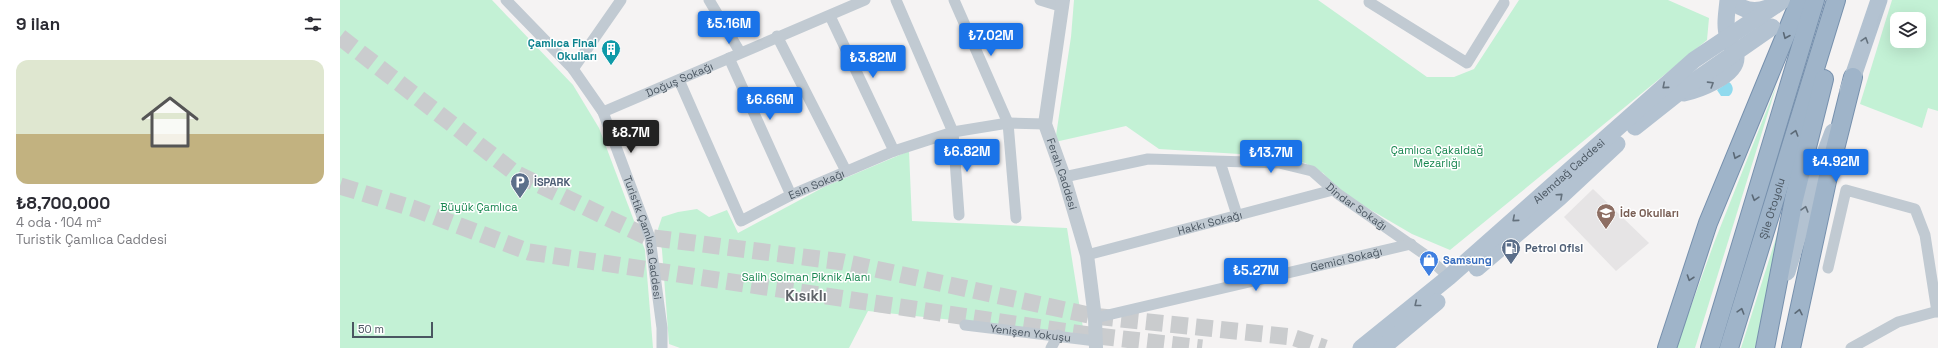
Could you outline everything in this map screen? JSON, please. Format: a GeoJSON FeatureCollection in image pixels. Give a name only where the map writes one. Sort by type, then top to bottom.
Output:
{"type":"FeatureCollection","features":[{"type":"Feature","properties":{"kind":"highway","name":"Şile Otoyolu"},"geometry":{"type":"LineString","coordinates":[[1710,348],[1815,0]]}},
{"type":"Feature","properties":{"kind":"highway","name":"Şile Otoyolu"},"geometry":{"type":"LineString","coordinates":[[1729,348],[1836,0]]}},
{"type":"Feature","properties":{"kind":"highway"},"geometry":{"type":"LineString","coordinates":[[1766,348],[1794,199],[1838,22],[1842,0]]}},
{"type":"Feature","properties":{"kind":"highway"},"geometry":{"type":"LineString","coordinates":[[1667,348],[1708,224],[1791,1]]}},
{"type":"Feature","properties":{"kind":"highway"},"geometry":{"type":"LineString","coordinates":[[1791,348],[1827,181],[1853,77]]}},
{"type":"Feature","properties":{"kind":"main road"},"geometry":{"type":"LineString","coordinates":[[1694,60],[1717,34],[1716,0]]}},
{"type":"Feature","properties":{"kind":"main road"},"geometry":{"type":"LineString","coordinates":[[1728,0],[1728,37],[1734,52],[1772,27]]}},
{"type":"Feature","properties":{"kind":"main road"},"geometry":{"type":"LineString","coordinates":[[1732,0],[1739,6],[1754,11],[1791,1]]}},
{"type":"Feature","properties":{"kind":"main road"},"geometry":{"type":"LineString","coordinates":[[1771,327],[1813,185],[1853,77],[1879,0]]}},
{"type":"Feature","properties":{"kind":"main road","name":"Alemdağ Caddesi"},"geometry":{"type":"LineString","coordinates":[[1361,348],[1449,277],[1694,60],[1728,37],[1791,1]]}},
{"type":"Feature","properties":{"kind":"main road","name":"Alemdağ Caddesi"},"geometry":{"type":"LineString","coordinates":[[1382,348],[1559,198],[1635,127],[1674,96],[1709,86],[1731,68],[1736,59],[1734,52]]}},
{"type":"Feature","properties":{"kind":"main road"},"geometry":{"type":"LineString","coordinates":[[1404,348],[1406,334],[1424,313]]}},
{"type":"Feature","properties":{"kind":"street","name":"Turistik Çamlıca Caddesi"},"geometry":{"type":"LineString","coordinates":[[506,0],[573,69],[603,112],[650,238],[665,347]]}},
{"type":"Feature","properties":{"kind":"street"},"geometry":{"type":"LineString","coordinates":[[573,69],[621,0]]}},
{"type":"Feature","properties":{"kind":"street"},"geometry":{"type":"LineString","coordinates":[[709,0],[740,52]]}},
{"type":"Feature","properties":{"kind":"street","name":"Doğuş Sokağı"},"geometry":{"type":"LineString","coordinates":[[603,112],[777,36],[830,16],[851,3],[865,0]]}},
{"type":"Feature","properties":{"kind":"street"},"geometry":{"type":"LineString","coordinates":[[896,0],[953,132],[959,215]]}},
{"type":"Feature","properties":{"kind":"street"},"geometry":{"type":"LineString","coordinates":[[954,0],[1008,123],[1016,218]]}},
{"type":"Feature","properties":{"kind":"street"},"geometry":{"type":"LineString","coordinates":[[1040,0],[1063,4]]}},
{"type":"Feature","properties":{"kind":"street"},"geometry":{"type":"LineString","coordinates":[[1369,1],[1466,63],[1503,1]]}},
{"type":"Feature","properties":{"kind":"street","name":"Ferah Caddesi"},"geometry":{"type":"LineString","coordinates":[[1063,4],[1045,124],[1064,178],[1087,255],[1095,318],[1096,344]]}},
{"type":"Feature","properties":{"kind":"street"},"geometry":{"type":"LineString","coordinates":[[830,16],[894,151]]}},
{"type":"Feature","properties":{"kind":"street"},"geometry":{"type":"LineString","coordinates":[[777,36],[846,171]]}},
{"type":"Feature","properties":{"kind":"street"},"geometry":{"type":"LineString","coordinates":[[729,58],[791,195]]}},
{"type":"Feature","properties":{"kind":"street","name":"Esin Sokağı"},"geometry":{"type":"LineString","coordinates":[[679,80],[741,221],[791,195],[846,171],[894,151],[953,132],[1008,123],[1045,124]]}},
{"type":"Feature","properties":{"kind":"street","name":"Dindar Sokağı"},"geometry":{"type":"LineString","coordinates":[[1064,178],[1148,159],[1279,163],[1305,169],[1312,171],[1333,190],[1411,244],[1449,277]]}},
{"type":"Feature","properties":{"kind":"street"},"geometry":{"type":"LineString","coordinates":[[1220,162],[1237,215]]}},
{"type":"Feature","properties":{"kind":"street","name":"Hakkı Sokağı"},"geometry":{"type":"LineString","coordinates":[[1087,255],[1333,190]]}},
{"type":"Feature","properties":{"kind":"street"},"geometry":{"type":"LineString","coordinates":[[1828,268],[1846,190],[1915,208],[1925,235],[1937,311],[1898,322],[1851,348]]}},
{"type":"Feature","properties":{"kind":"street","name":"Gemici Sokağı"},"geometry":{"type":"LineString","coordinates":[[1095,318],[1411,244]]}},
{"type":"Feature","properties":{"kind":"street","name":"Yenişen Yokuşu"},"geometry":{"type":"LineString","coordinates":[[965,325],[1058,335],[1096,344]]}},
{"type":"Feature","properties":{"kind":"street"},"geometry":{"type":"LineString","coordinates":[[1051,348],[1058,335]]}},
{"type":"Feature","properties":{"kind":"shaded area","name":"İde Okulları"},"geometry":{"type":"Polygon","coordinates":[[[1593,189],[1649,243],[1616,271],[1564,217],[1593,189]]]}},
{"type":"Feature","properties":{"kind":"green space","name":"Büyük Çamlıca"},"geometry":{"type":"Polygon","coordinates":[[[340,0],[492,0],[573,85],[599,128],[645,250],[653,348],[340,348],[340,0]]]}},
{"type":"Feature","properties":{"kind":"green space","name":"Çamlıca Çakaldağ Mezarlığı"},"geometry":{"type":"Polygon","coordinates":[[[1074,0],[1318,0],[1427,77],[1454,77],[1474,69],[1519,0],[1668,0],[1709,18],[1707,40],[1450,250],[1412,234],[1340,192],[1323,173],[1305,163],[1274,156],[1159,149],[1126,126],[1055,142],[1071,37],[1074,0]]]}},
{"type":"Feature","properties":{"kind":"green space"},"geometry":{"type":"Polygon","coordinates":[[[1892,0],[1938,0],[1938,111],[1928,108],[1922,128],[1860,104],[1892,0]]]}},
{"type":"Feature","properties":{"kind":"green space"},"geometry":{"type":"Polygon","coordinates":[[[1777,84],[1695,348],[1676,348],[1714,243],[1777,84]]]}},
{"type":"Feature","properties":{"kind":"green space","name":"Salih Solman Piknik Alanı"},"geometry":{"type":"Polygon","coordinates":[[[909,151],[912,221],[1067,228],[1084,334],[868,311],[849,348],[680,348],[669,344],[662,250],[658,229],[662,217],[678,212],[697,209],[709,217],[727,210],[738,233],[824,187],[909,151]]]}},
{"type":"Feature","properties":{"kind":"green space"},"geometry":{"type":"Polygon","coordinates":[[[1782,219],[1755,348],[1741,348],[1782,219]]]}},
{"type":"Feature","properties":{"kind":"water"},"geometry":{"type":"Polygon","coordinates":[[[1729,82],[1733,87],[1732,93],[1729,96],[1721,96],[1717,90],[1729,82]]]}},
{"type":"Feature","properties":{"kind":"tunnel"},"geometry":{"type":"LineString","coordinates":[[340,37],[515,173],[647,237],[843,262],[1093,316],[1292,337],[1325,348]]}},
{"type":"Feature","properties":{"kind":"tunnel"},"geometry":{"type":"LineString","coordinates":[[340,186],[415,209],[529,252],[1089,335],[1202,348]]}},
{"type":"Feature","properties":{"kind":"place","name":"Çamlıca Final Okulları"},"geometry":{"type":"Point","coordinates":[611,66]}},
{"type":"Feature","properties":{"kind":"place","name":"İSPARK"},"geometry":{"type":"Point","coordinates":[520,199]}},
{"type":"Feature","properties":{"kind":"place","name":"İde Okulları"},"geometry":{"type":"Point","coordinates":[1606,230]}},
{"type":"Feature","properties":{"kind":"place","name":"Petrol Ofisi"},"geometry":{"type":"Point","coordinates":[1511,265]}},
{"type":"Feature","properties":{"kind":"place","name":"Samsung"},"geometry":{"type":"Point","coordinates":[1429,277]}},
{"type":"Feature","properties":{"kind":"district","name":"Kısıklı"},"geometry":{"type":"Point","coordinates":[806,295]}}]}
